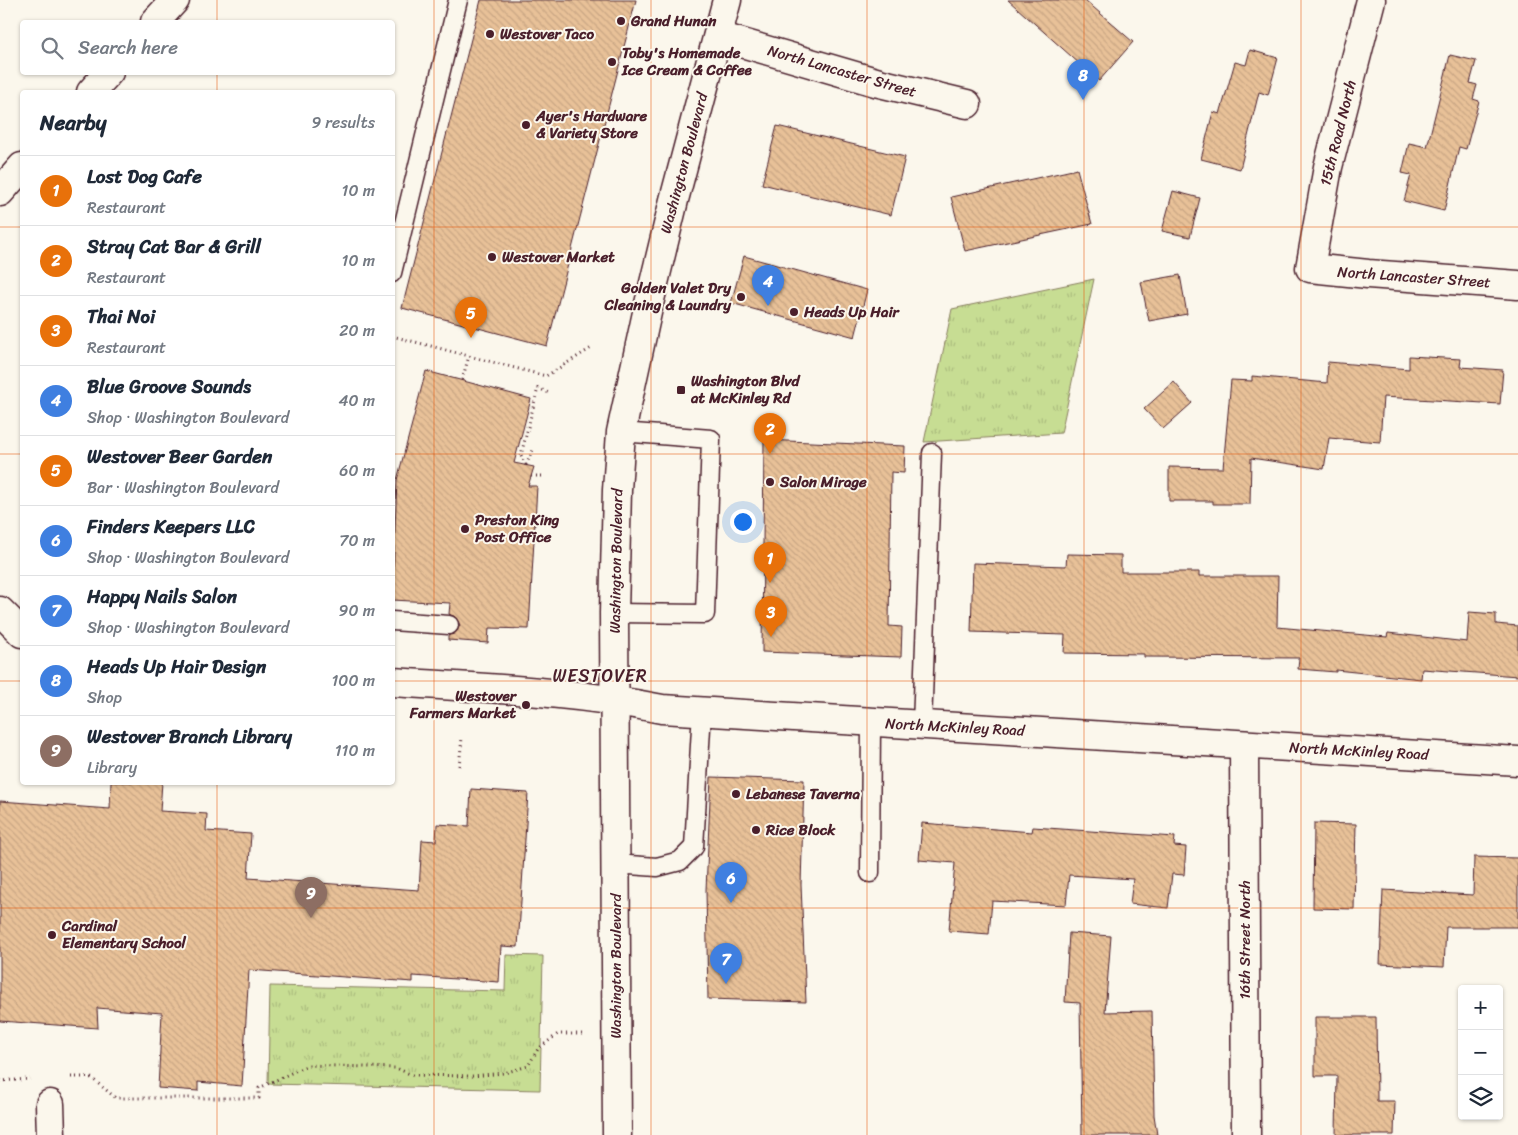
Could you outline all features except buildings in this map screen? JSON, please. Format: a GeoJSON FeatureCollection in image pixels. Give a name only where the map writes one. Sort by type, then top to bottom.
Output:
{"type":"FeatureCollection","features":[{"type":"Feature","properties":{"kind":"street"},"geometry":{"type":"LineString","coordinates":[[157,20],[175,0]]}},
{"type":"Feature","properties":{"kind":"street","name":"Washington Boulevard"},"geometry":{"type":"LineString","coordinates":[[617,1135],[614,613],[617,490],[621,432],[674,200],[727,0]]}},
{"type":"Feature","properties":{"kind":"street","name":"15th Road North"},"geometry":{"type":"LineString","coordinates":[[1310,268],[1328,167],[1371,0]]}},
{"type":"Feature","properties":{"kind":"street","name":"North Lancaster Street"},"geometry":{"type":"LineString","coordinates":[[718,36],[879,83],[967,104]]}},
{"type":"Feature","properties":{"kind":"street"},"geometry":{"type":"LineString","coordinates":[[93,90],[106,75]]}},
{"type":"Feature","properties":{"kind":"street"},"geometry":{"type":"LineString","coordinates":[[0,192],[20,169]]}},
{"type":"Feature","properties":{"kind":"street","name":"North Lancaster Street"},"geometry":{"type":"LineString","coordinates":[[1310,268],[1368,274],[1518,284]]}},
{"type":"Feature","properties":{"kind":"street"},"geometry":{"type":"LineString","coordinates":[[0,611],[20,631]]}},
{"type":"Feature","properties":{"kind":"street","name":"North McKinley Road"},"geometry":{"type":"LineString","coordinates":[[395,682],[548,692],[614,699],[662,709],[1518,761]]}},
{"type":"Feature","properties":{"kind":"street","name":"16th Street North"},"geometry":{"type":"LineString","coordinates":[[1244,745],[1246,1135]]}},
{"type":"Feature","properties":{"kind":"street"},"geometry":{"type":"LineString","coordinates":[[50,1104],[51,1135]]}},
{"type":"Feature","properties":{"kind":"lane"},"geometry":{"type":"LineString","coordinates":[[395,261],[458,0]]}},
{"type":"Feature","properties":{"kind":"lane"},"geometry":{"type":"LineString","coordinates":[[614,613],[705,614],[711,438],[621,432]]}},
{"type":"Feature","properties":{"kind":"lane"},"geometry":{"type":"LineString","coordinates":[[922,725],[932,453]]}},
{"type":"Feature","properties":{"kind":"lane"},"geometry":{"type":"LineString","coordinates":[[395,620],[449,625]]}},
{"type":"Feature","properties":{"kind":"lane"},"geometry":{"type":"LineString","coordinates":[[615,864],[656,867],[680,861],[694,847],[702,711]]}},
{"type":"Feature","properties":{"kind":"lane"},"geometry":{"type":"LineString","coordinates":[[870,722],[870,873]]}},
{"type":"Feature","properties":{"kind":"path"},"geometry":{"type":"LineString","coordinates":[[395,337],[546,376],[593,347]]}},
{"type":"Feature","properties":{"kind":"path"},"geometry":{"type":"LineString","coordinates":[[462,380],[468,356]]}},
{"type":"Feature","properties":{"kind":"path"},"geometry":{"type":"LineString","coordinates":[[534,448],[526,465],[521,455],[538,388],[549,393]]}},
{"type":"Feature","properties":{"kind":"path"},"geometry":{"type":"LineString","coordinates":[[531,476],[544,476]]}},
{"type":"Feature","properties":{"kind":"path"},"geometry":{"type":"LineString","coordinates":[[459,766],[462,738]]}},
{"type":"Feature","properties":{"kind":"path"},"geometry":{"type":"LineString","coordinates":[[58,1077],[90,1077],[116,1098],[259,1098],[259,1088],[308,1066],[396,1068],[412,1075],[472,1076],[504,1073],[528,1066],[538,1049],[558,1034],[617,1034]]}},
{"type":"Feature","properties":{"kind":"path"},"geometry":{"type":"LineString","coordinates":[[0,1081],[40,1078]]}},
{"type":"Feature","properties":{"kind":"green space"},"geometry":{"type":"Polygon","coordinates":[[[1094,279],[1061,433],[924,442],[952,309],[1094,279]]]}},
{"type":"Feature","properties":{"kind":"green space"},"geometry":{"type":"Polygon","coordinates":[[[506,955],[543,956],[540,1090],[268,1084],[270,986],[505,991],[506,955]]]}},
{"type":"Feature","properties":{"kind":"place","name":"Grand Hunan"},"geometry":{"type":"Point","coordinates":[621,21]}},
{"type":"Feature","properties":{"kind":"place","name":"Westover Taco"},"geometry":{"type":"Point","coordinates":[490,34]}},
{"type":"Feature","properties":{"kind":"place","name":"Toby's Homemade Ice Cream & Coffee"},"geometry":{"type":"Point","coordinates":[612,62]}},
{"type":"Feature","properties":{"kind":"place","name":"Heads Up Hair Design"},"geometry":{"type":"Point","coordinates":[1083,100]}},
{"type":"Feature","properties":{"kind":"place","name":"Ayer's Hardware & Variety Store"},"geometry":{"type":"Point","coordinates":[526,125]}},
{"type":"Feature","properties":{"kind":"place","name":"Westover Market"},"geometry":{"type":"Point","coordinates":[492,257]}},
{"type":"Feature","properties":{"kind":"place","name":"Golden Valet Dry Cleaning & Laundry"},"geometry":{"type":"Point","coordinates":[741,297]}},
{"type":"Feature","properties":{"kind":"place","name":"Blue Groove Sounds"},"geometry":{"type":"Point","coordinates":[768,306]}},
{"type":"Feature","properties":{"kind":"place","name":"Heads Up Hair"},"geometry":{"type":"Point","coordinates":[794,312]}},
{"type":"Feature","properties":{"kind":"place","name":"Westover Beer Garden"},"geometry":{"type":"Point","coordinates":[471,338]}},
{"type":"Feature","properties":{"kind":"place","name":"Washington Blvd at McKinley Rd"},"geometry":{"type":"Point","coordinates":[681,390]}},
{"type":"Feature","properties":{"kind":"place","name":"Stray Cat Bar & Grill"},"geometry":{"type":"Point","coordinates":[770,454]}},
{"type":"Feature","properties":{"kind":"place","name":"Salon Mirage"},"geometry":{"type":"Point","coordinates":[770,482]}},
{"type":"Feature","properties":{"kind":"place","name":"Preston King Post Office"},"geometry":{"type":"Point","coordinates":[465,529]}},
{"type":"Feature","properties":{"kind":"place","name":"Lost Dog Cafe"},"geometry":{"type":"Point","coordinates":[770,583]}},
{"type":"Feature","properties":{"kind":"place","name":"Thai Noi"},"geometry":{"type":"Point","coordinates":[771,637]}},
{"type":"Feature","properties":{"kind":"place","name":"Westover Farmers Market"},"geometry":{"type":"Point","coordinates":[526,705]}},
{"type":"Feature","properties":{"kind":"place","name":"Lebanese Taverna"},"geometry":{"type":"Point","coordinates":[736,794]}},
{"type":"Feature","properties":{"kind":"place","name":"Rice Block"},"geometry":{"type":"Point","coordinates":[756,830]}},
{"type":"Feature","properties":{"kind":"place","name":"Finders Keepers LLC"},"geometry":{"type":"Point","coordinates":[731,903]}},
{"type":"Feature","properties":{"kind":"place","name":"Westover Branch Library"},"geometry":{"type":"Point","coordinates":[311,918]}},
{"type":"Feature","properties":{"kind":"place","name":"Cardinal Elementary School"},"geometry":{"type":"Point","coordinates":[52,935]}},
{"type":"Feature","properties":{"kind":"place","name":"Happy Nails Salon"},"geometry":{"type":"Point","coordinates":[726,984]}},
{"type":"Feature","properties":{"kind":"district","name":"WESTOVER"},"geometry":{"type":"Point","coordinates":[600,676]}}]}
